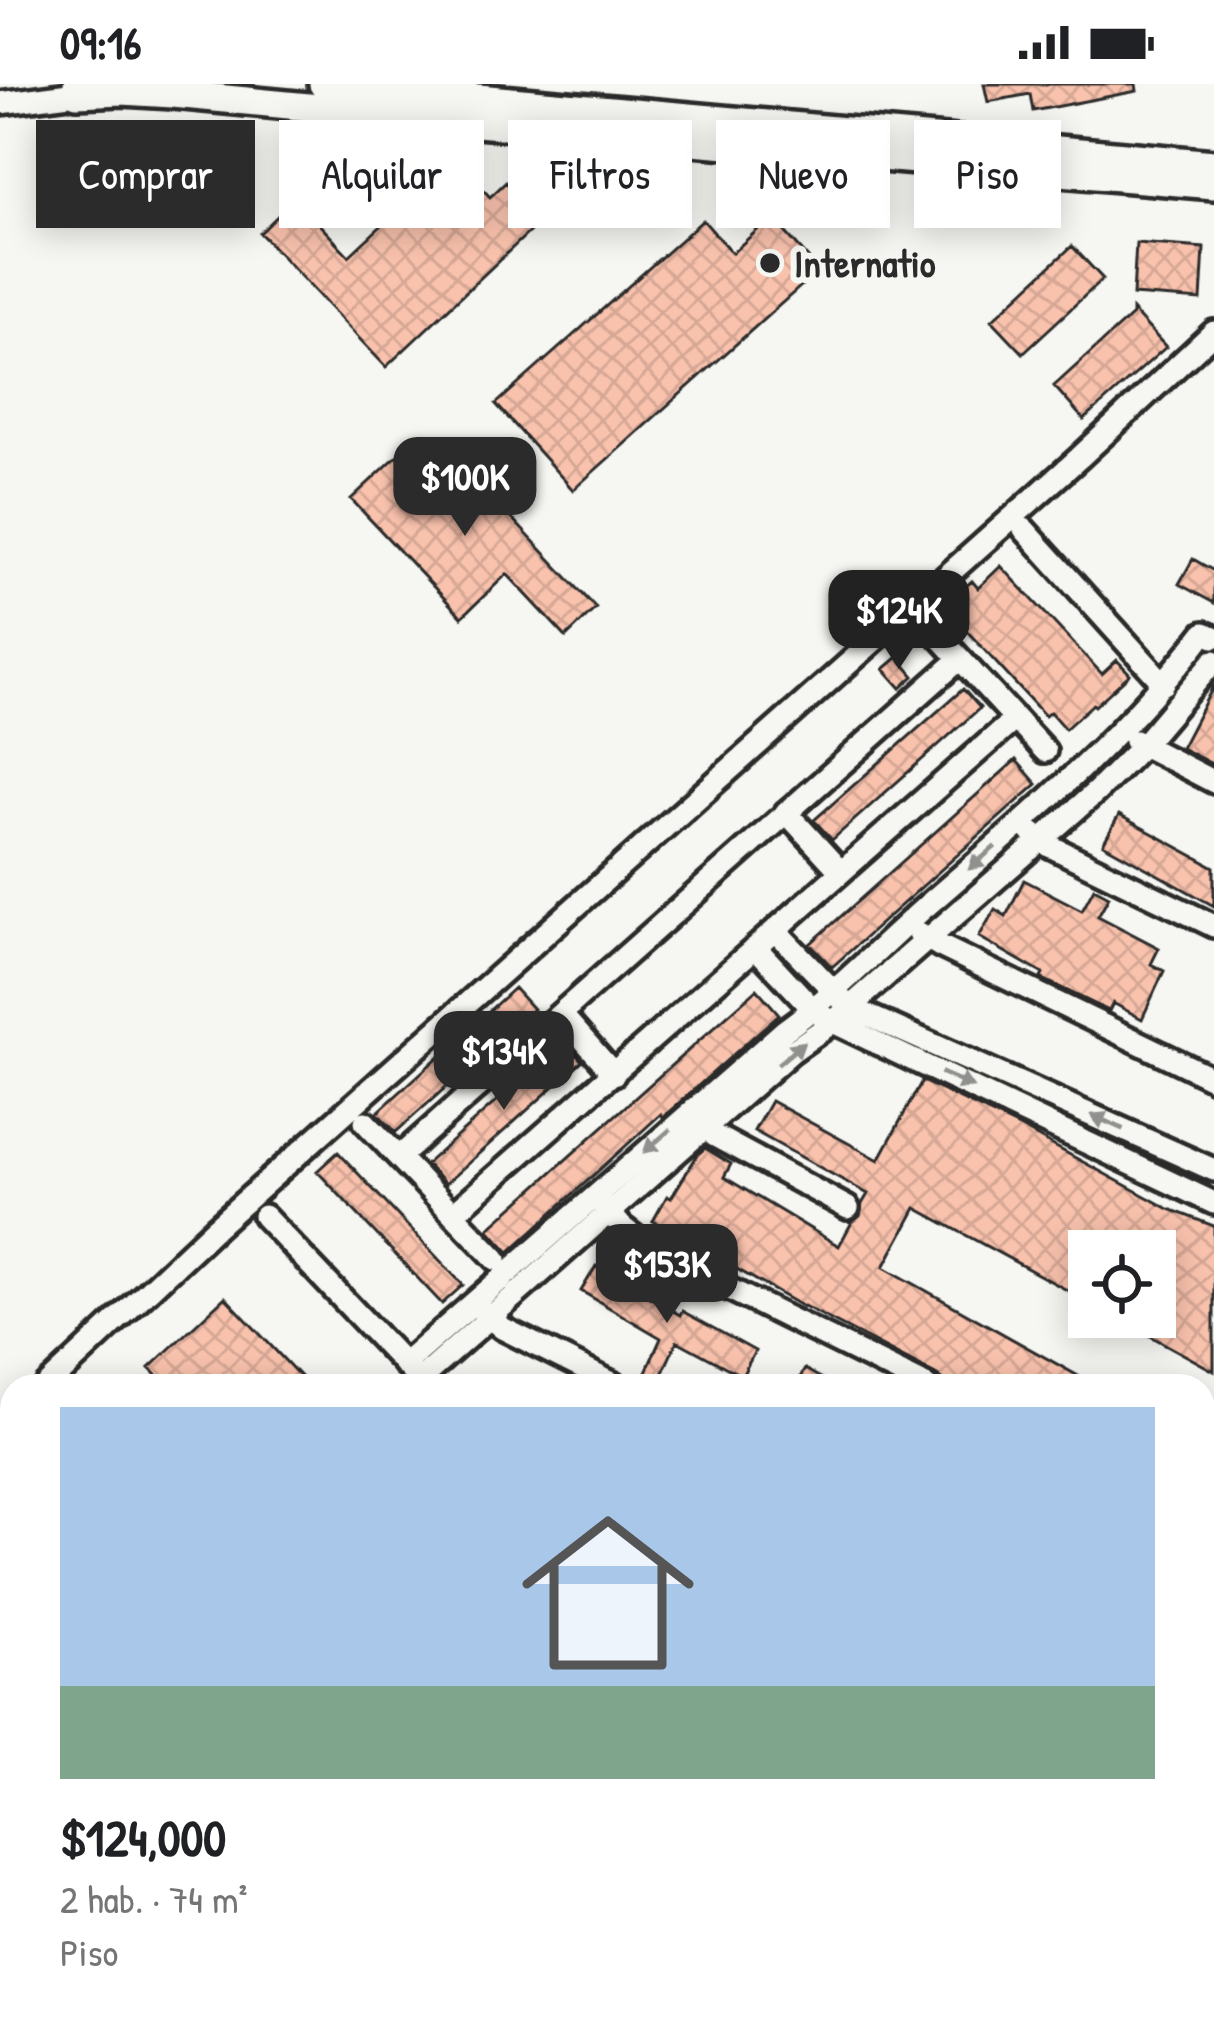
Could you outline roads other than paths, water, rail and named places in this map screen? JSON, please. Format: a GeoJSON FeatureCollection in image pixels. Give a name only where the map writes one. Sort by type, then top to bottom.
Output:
{"type":"FeatureCollection","features":[{"type":"Feature","properties":{"kind":"street"},"geometry":{"type":"LineString","coordinates":[[323,84],[1214,164]]}},
{"type":"Feature","properties":{"kind":"street"},"geometry":{"type":"LineString","coordinates":[[0,103],[88,88],[1214,185]]}},
{"type":"Feature","properties":{"kind":"street"},"geometry":{"type":"LineString","coordinates":[[60,1374],[215,1228],[1214,332]]}},
{"type":"Feature","properties":{"kind":"street"},"geometry":{"type":"LineString","coordinates":[[1024,529],[1164,684]]}},
{"type":"Feature","properties":{"kind":"street"},"geometry":{"type":"LineString","coordinates":[[928,624],[1045,752]]}},
{"type":"Feature","properties":{"kind":"street"},"geometry":{"type":"LineString","coordinates":[[832,1008],[908,923],[1120,730],[1204,633],[1214,637]]}},
{"type":"Feature","properties":{"kind":"street"},"geometry":{"type":"LineString","coordinates":[[399,1157],[960,659]]}},
{"type":"Feature","properties":{"kind":"street"},"geometry":{"type":"LineString","coordinates":[[481,1311],[610,1214],[785,1030],[832,1008],[926,938],[1096,792],[1214,661]]}},
{"type":"Feature","properties":{"kind":"street"},"geometry":{"type":"LineString","coordinates":[[453,1214],[1015,719]]}},
{"type":"Feature","properties":{"kind":"street"},"geometry":{"type":"LineString","coordinates":[[1120,730],[1214,782]]}},
{"type":"Feature","properties":{"kind":"street"},"geometry":{"type":"LineString","coordinates":[[1077,772],[1096,792]]}},
{"type":"Feature","properties":{"kind":"street"},"geometry":{"type":"LineString","coordinates":[[786,812],[841,872]]}},
{"type":"Feature","properties":{"kind":"street"},"geometry":{"type":"LineString","coordinates":[[1022,823],[1040,840],[1214,926]]}},
{"type":"Feature","properties":{"kind":"street"},"geometry":{"type":"LineString","coordinates":[[908,923],[926,938],[1214,1079]]}},
{"type":"Feature","properties":{"kind":"street"},"geometry":{"type":"LineString","coordinates":[[777,932],[832,1008],[1214,1170]]}},
{"type":"Feature","properties":{"kind":"street"},"geometry":{"type":"LineString","coordinates":[[757,949],[832,1008],[1214,1203]]}},
{"type":"Feature","properties":{"kind":"street"},"geometry":{"type":"LineString","coordinates":[[561,1014],[614,1074]]}},
{"type":"Feature","properties":{"kind":"street"},"geometry":{"type":"LineString","coordinates":[[419,1374],[595,1196],[699,1119]]}},
{"type":"Feature","properties":{"kind":"street"},"geometry":{"type":"LineString","coordinates":[[699,1119],[715,1136],[848,1208]]}},
{"type":"Feature","properties":{"kind":"street"},"geometry":{"type":"LineString","coordinates":[[365,1122],[496,1259]]}},
{"type":"Feature","properties":{"kind":"street"},"geometry":{"type":"LineString","coordinates":[[595,1196],[640,1243],[656,1253],[902,1374]]}},
{"type":"Feature","properties":{"kind":"street"},"geometry":{"type":"LineString","coordinates":[[264,1216],[413,1374]]}},
{"type":"Feature","properties":{"kind":"street"},"geometry":{"type":"LineString","coordinates":[[481,1311],[502,1328],[594,1374]]}},
{"type":"Feature","properties":{"kind":"place","name":"Internatio"},"geometry":{"type":"Point","coordinates":[770,263]}}]}
